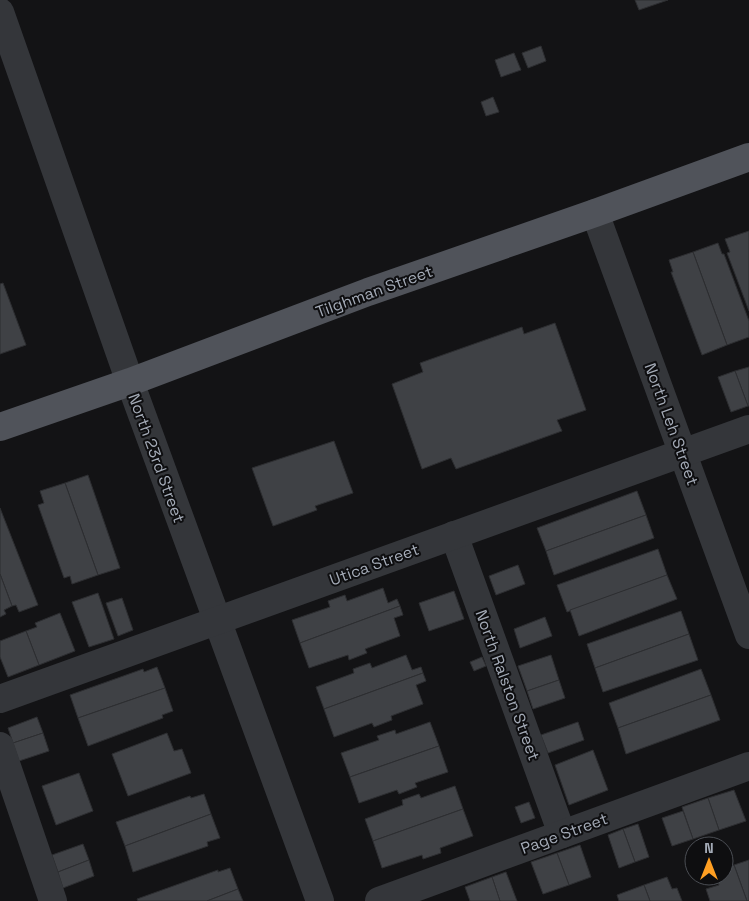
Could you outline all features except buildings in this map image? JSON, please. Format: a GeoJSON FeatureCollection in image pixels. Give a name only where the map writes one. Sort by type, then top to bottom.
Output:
{"type":"FeatureCollection","features":[{"type":"Feature","properties":{"kind":"main road","name":"Tilghman Street"},"geometry":{"type":"LineString","coordinates":[[0,427],[130,382],[368,292],[749,157]]}},
{"type":"Feature","properties":{"kind":"street","name":"North 23rd Street"},"geometry":{"type":"LineString","coordinates":[[0,12],[130,382],[320,901]]}},
{"type":"Feature","properties":{"kind":"street","name":"North Leh Street"},"geometry":{"type":"LineString","coordinates":[[595,213],[749,635]]}},
{"type":"Feature","properties":{"kind":"street","name":"Utica Street"},"geometry":{"type":"LineString","coordinates":[[0,700],[749,429]]}},
{"type":"Feature","properties":{"kind":"street","name":"North Ralston Street"},"geometry":{"type":"LineString","coordinates":[[454,535],[562,834]]}},
{"type":"Feature","properties":{"kind":"street"},"geometry":{"type":"LineString","coordinates":[[0,746],[53,901]]}},
{"type":"Feature","properties":{"kind":"street","name":"Page Street"},"geometry":{"type":"LineString","coordinates":[[379,901],[749,766]]}}]}
